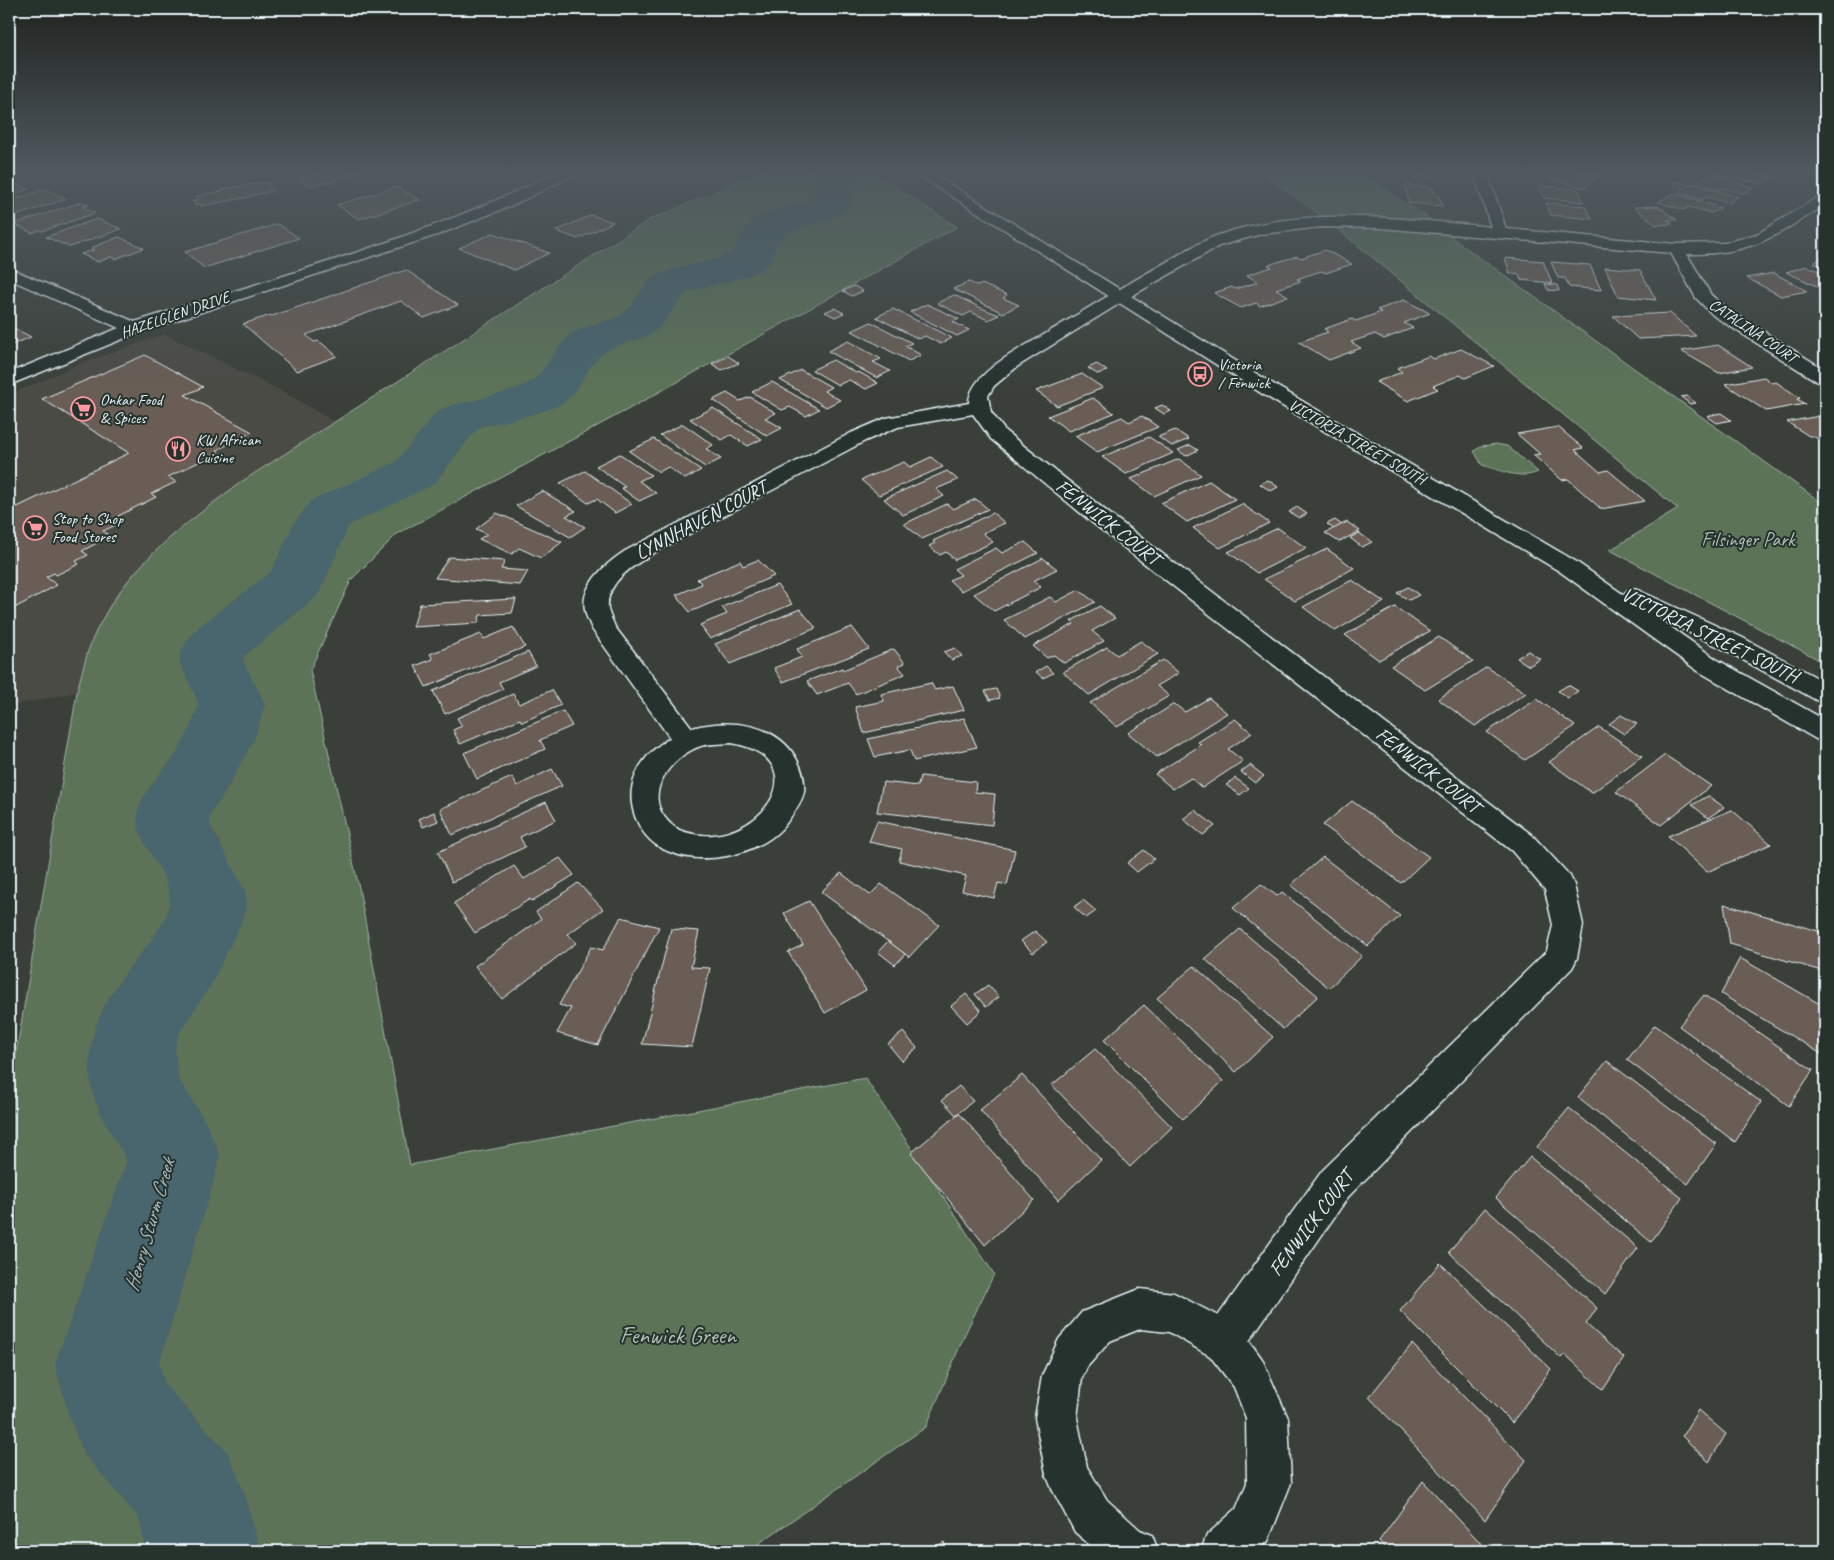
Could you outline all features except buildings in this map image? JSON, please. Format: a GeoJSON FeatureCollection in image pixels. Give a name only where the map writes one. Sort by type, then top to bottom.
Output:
{"type":"FeatureCollection","features":[{"type":"Feature","properties":{"kind":"street","name":"HAZELGLEN DRIVE"},"geometry":{"type":"LineString","coordinates":[[9,379],[134,328],[392,245]]}},
{"type":"Feature","properties":{"kind":"street","name":"VICTORIA STREET SOUTH"},"geometry":{"type":"LineString","coordinates":[[1037,245],[1270,391],[1567,566],[1707,665],[1825,732]]}},
{"type":"Feature","properties":{"kind":"street"},"geometry":{"type":"LineString","coordinates":[[981,407],[979,397],[985,385],[1009,364],[1118,296],[1210,245]]}},
{"type":"Feature","properties":{"kind":"street"},"geometry":{"type":"LineString","coordinates":[[1630,245],[1676,249],[1711,249],[1743,245]]}},
{"type":"Feature","properties":{"kind":"street","name":"CATALINA COURT"},"geometry":{"type":"LineString","coordinates":[[1676,249],[1686,262],[1704,298],[1720,312],[1825,378]]}},
{"type":"Feature","properties":{"kind":"street"},"geometry":{"type":"LineString","coordinates":[[9,272],[134,328]]}},
{"type":"Feature","properties":{"kind":"street","name":"LYNNHAVEN COURT"},"geometry":{"type":"LineString","coordinates":[[687,740],[604,629],[596,608],[597,594],[605,581],[621,563],[651,545],[858,437],[893,422],[981,407]]}},
{"type":"Feature","properties":{"kind":"street","name":"FENWICK COURT"},"geometry":{"type":"LineString","coordinates":[[981,407],[986,420],[998,435],[1102,519],[1522,843],[1559,885],[1568,925],[1561,958],[1336,1184],[1224,1342]]}},
{"type":"Feature","properties":{"kind":"street","name":"VICTORIA STREET SOUTH"},"geometry":{"type":"LineString","coordinates":[[1567,566],[1732,643],[1825,693]]}},
{"type":"Feature","properties":{"kind":"street"},"geometry":{"type":"LineString","coordinates":[[732,733],[765,742],[775,748],[786,764],[791,791],[779,816],[763,830],[730,845],[701,848],[670,839],[654,826],[645,811],[643,791],[648,777],[661,758],[687,740],[707,734],[732,733]]}},
{"type":"Feature","properties":{"kind":"street"},"geometry":{"type":"LineString","coordinates":[[1136,1551],[1125,1547],[1091,1516],[1067,1474],[1056,1418],[1062,1376],[1073,1352],[1096,1326],[1140,1309],[1174,1313],[1224,1342],[1248,1373],[1266,1418],[1269,1483],[1252,1525],[1223,1551]]}},
{"type":"Feature","properties":{"kind":"shaded area"},"geometry":{"type":"Polygon","coordinates":[[[165,334],[287,394],[336,423],[241,482],[190,520],[150,555],[102,619],[84,660],[77,692],[9,706],[9,395],[80,364],[165,334]]]}},
{"type":"Feature","properties":{"kind":"green space","name":"Fenwick Green"},"geometry":{"type":"Polygon","coordinates":[[[610,245],[925,245],[627,410],[397,534],[351,580],[310,670],[359,888],[410,1165],[865,1078],[994,1274],[965,1334],[926,1427],[748,1551],[9,1551],[13,1072],[77,692],[84,664],[97,628],[129,579],[182,527],[241,482],[610,245]]]}},
{"type":"Feature","properties":{"kind":"green space","name":"Filsinger Park"},"geometry":{"type":"Polygon","coordinates":[[[1357,245],[1462,245],[1825,505],[1825,663],[1610,550],[1678,509],[1357,245]]]}},
{"type":"Feature","properties":{"kind":"green space"},"geometry":{"type":"Polygon","coordinates":[[[1496,444],[1507,446],[1538,472],[1517,475],[1482,465],[1474,451],[1482,446],[1496,444]]]}},
{"type":"Feature","properties":{"kind":"waterway","name":"Henry Sturm Creek"},"geometry":{"type":"LineString","coordinates":[[203,1551],[189,1492],[122,1416],[107,1364],[169,1176],[174,1155],[136,1090],[132,1050],[139,1022],[184,958],[206,914],[208,893],[174,825],[174,810],[200,774],[221,737],[232,704],[212,663],[211,654],[222,641],[295,583],[322,523],[330,513],[415,473],[454,424],[463,417],[533,398],[550,390],[581,349],[591,341],[606,334],[637,324],[654,308],[662,292],[673,283],[736,265],[751,258],[756,245]]}},
{"type":"Feature","properties":{"kind":"place","name":"Victoria / Fenwick"},"geometry":{"type":"Point","coordinates":[1200,374]}},
{"type":"Feature","properties":{"kind":"place","name":"Onkar Food & Spices"},"geometry":{"type":"Point","coordinates":[83,409]}},
{"type":"Feature","properties":{"kind":"place","name":"KW African Cuisine"},"geometry":{"type":"Point","coordinates":[178,449]}},
{"type":"Feature","properties":{"kind":"place","name":"Stop to Shop Food Stores"},"geometry":{"type":"Point","coordinates":[35,528]}}]}
